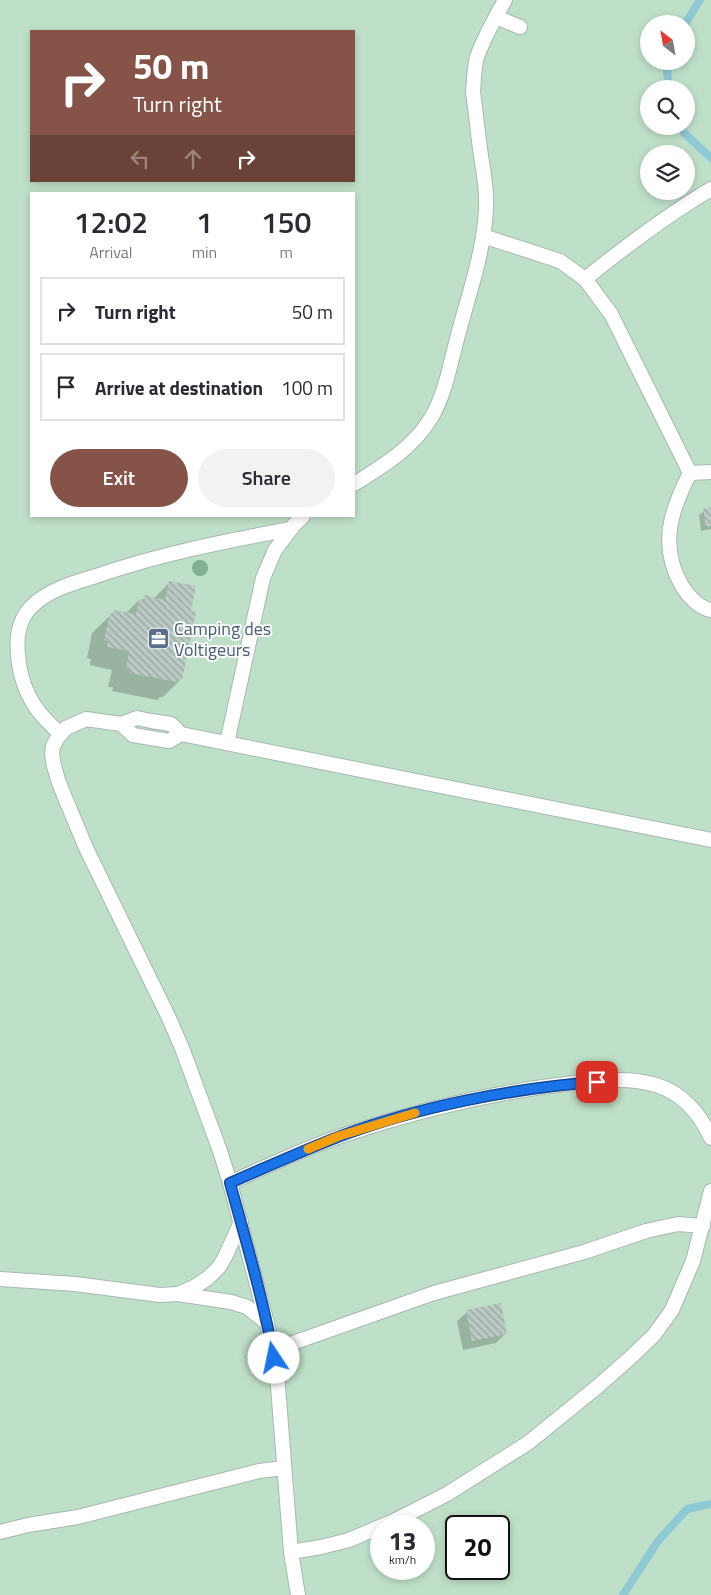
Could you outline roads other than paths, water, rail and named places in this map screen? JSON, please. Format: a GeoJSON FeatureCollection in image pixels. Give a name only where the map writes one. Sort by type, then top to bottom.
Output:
{"type":"FeatureCollection","features":[{"type":"Feature","properties":{"kind":"lane"},"geometry":{"type":"LineString","coordinates":[[355,483],[392,461],[419,435],[438,404],[446,379],[478,259],[486,207],[473,92],[477,57],[505,0]]}},
{"type":"Feature","properties":{"kind":"lane"},"geometry":{"type":"LineString","coordinates":[[496,17],[520,27]]}},
{"type":"Feature","properties":{"kind":"lane"},"geometry":{"type":"LineString","coordinates":[[585,279],[688,202],[711,189]]}},
{"type":"Feature","properties":{"kind":"lane"},"geometry":{"type":"LineString","coordinates":[[483,236],[560,262],[585,279],[610,314],[690,473]]}},
{"type":"Feature","properties":{"kind":"lane"},"geometry":{"type":"LineString","coordinates":[[690,473],[711,472]]}},
{"type":"Feature","properties":{"kind":"lane"},"geometry":{"type":"LineString","coordinates":[[690,473],[677,498],[670,527],[669,551],[674,572],[687,595],[706,609],[711,610]]}},
{"type":"Feature","properties":{"kind":"lane"},"geometry":{"type":"LineString","coordinates":[[227,743],[263,578],[271,557],[302,517]]}},
{"type":"Feature","properties":{"kind":"lane"},"geometry":{"type":"LineString","coordinates":[[61,734],[39,714],[21,675],[17,636],[25,615],[32,606],[62,587],[130,564],[200,546],[292,529]]}},
{"type":"Feature","properties":{"kind":"lane"},"geometry":{"type":"LineString","coordinates":[[298,1595],[291,1552],[277,1374],[268,1323],[230,1183],[182,1048],[86,848],[59,784],[52,754],[53,746],[66,728],[86,719],[121,724],[136,718],[171,724],[181,734],[711,840]]}},
{"type":"Feature","properties":{"kind":"lane"},"geometry":{"type":"LineString","coordinates":[[230,1183],[339,1136],[394,1119],[498,1094],[612,1080],[655,1085],[671,1092],[687,1103],[696,1113],[711,1138]]}},
{"type":"Feature","properties":{"kind":"lane"},"geometry":{"type":"LineString","coordinates":[[291,1552],[348,1540],[396,1520],[447,1494],[528,1443],[597,1387],[654,1335],[672,1310],[694,1261],[711,1191]]}},
{"type":"Feature","properties":{"kind":"lane"},"geometry":{"type":"LineString","coordinates":[[178,1294],[208,1278],[219,1267],[241,1222]]}},
{"type":"Feature","properties":{"kind":"lane"},"geometry":{"type":"LineString","coordinates":[[273,1350],[434,1293],[584,1252],[646,1231],[678,1224],[703,1226]]}},
{"type":"Feature","properties":{"kind":"lane"},"geometry":{"type":"LineString","coordinates":[[0,1279],[75,1284],[160,1295],[178,1294],[231,1302],[247,1307],[268,1323]]}},
{"type":"Feature","properties":{"kind":"lane"},"geometry":{"type":"LineString","coordinates":[[0,1532],[28,1525],[78,1517],[260,1471],[284,1468]]}},
{"type":"Feature","properties":{"kind":"waterway"},"geometry":{"type":"LineString","coordinates":[[691,15],[700,0]]}},
{"type":"Feature","properties":{"kind":"waterway"},"geometry":{"type":"LineString","coordinates":[[667,70],[668,80]]}},
{"type":"Feature","properties":{"kind":"waterway"},"geometry":{"type":"LineString","coordinates":[[686,135],[711,158]]}},
{"type":"Feature","properties":{"kind":"waterway"},"geometry":{"type":"LineString","coordinates":[[623,1595],[658,1541],[687,1509],[711,1504]]}},
{"type":"Feature","properties":{"kind":"place","name":"Camping des Voltigeurs"},"geometry":{"type":"Point","coordinates":[158,639]}}]}
